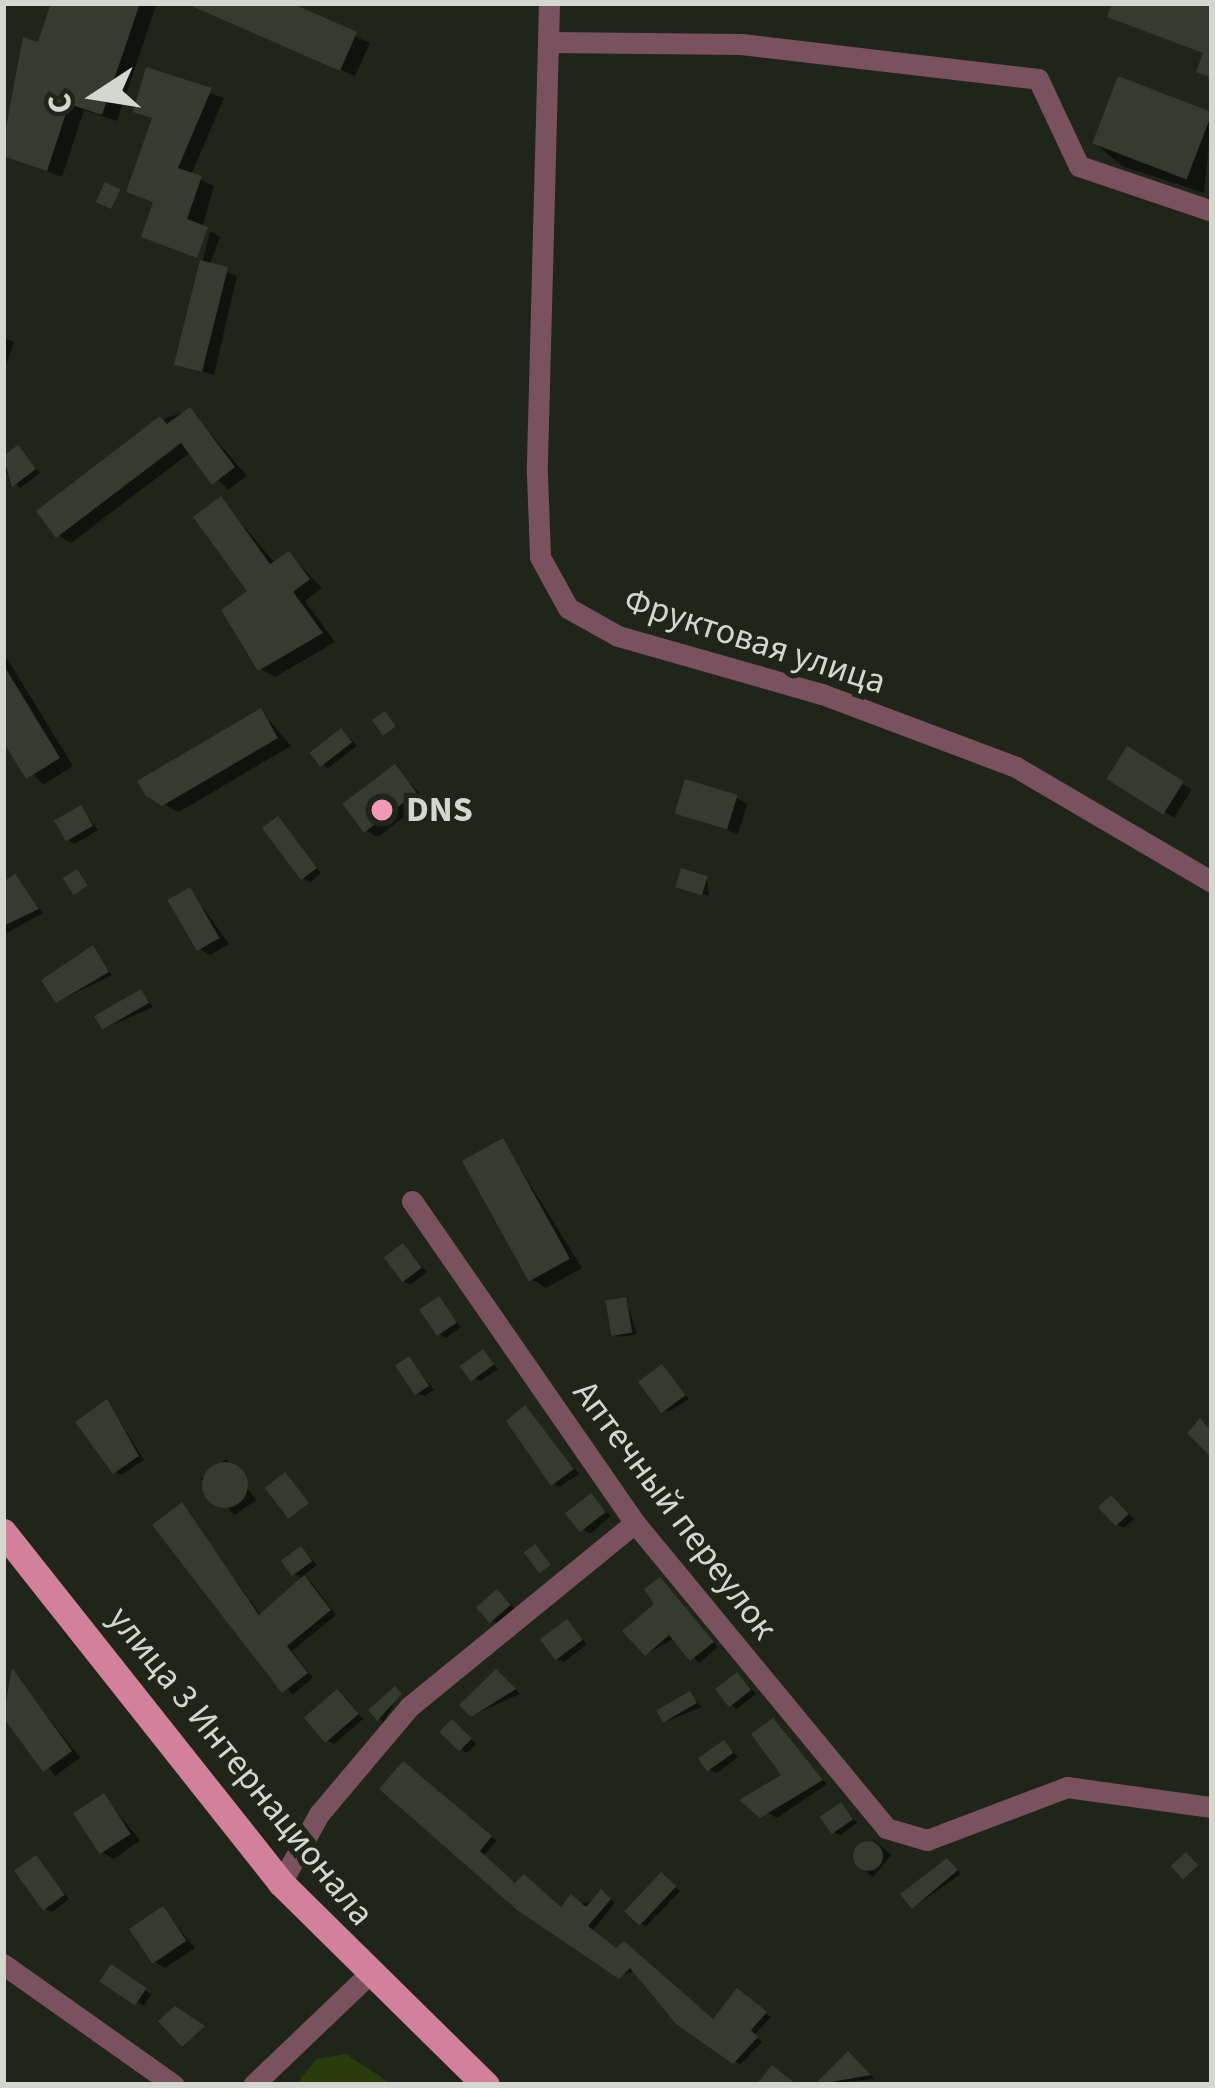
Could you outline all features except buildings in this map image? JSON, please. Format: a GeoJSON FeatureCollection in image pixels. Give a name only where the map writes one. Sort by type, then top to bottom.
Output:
{"type":"FeatureCollection","features":[{"type":"Feature","properties":{"kind":"main road","name":"улица 3 Интернационала"},"geometry":{"type":"LineString","coordinates":[[3,1532],[281,1883],[470,2080]]}},
{"type":"Feature","properties":{"kind":"street","name":"Фруктовая улица"},"geometry":{"type":"LineString","coordinates":[[549,3],[537,495],[540,557],[568,608],[618,636],[1016,767],[1212,882]]}},
{"type":"Feature","properties":{"kind":"street"},"geometry":{"type":"LineString","coordinates":[[548,42],[741,44],[1038,79],[1079,166],[1212,211]]}},
{"type":"Feature","properties":{"kind":"street","name":"Аптечный переулок"},"geometry":{"type":"LineString","coordinates":[[412,1201],[635,1523],[886,1828],[909,1837],[1045,1789],[1212,1807]]}},
{"type":"Feature","properties":{"kind":"street"},"geometry":{"type":"LineString","coordinates":[[281,1883],[319,1814],[409,1707],[635,1523]]}},
{"type":"Feature","properties":{"kind":"street"},"geometry":{"type":"LineString","coordinates":[[3,1964],[174,2085]]}},
{"type":"Feature","properties":{"kind":"street"},"geometry":{"type":"LineString","coordinates":[[253,2085],[368,1975]]}},
{"type":"Feature","properties":{"kind":"green space"},"geometry":{"type":"Polygon","coordinates":[[[346,2054],[393,2085],[296,2085],[316,2059],[346,2054]]]}},
{"type":"Feature","properties":{"kind":"place","name":"DNS"},"geometry":{"type":"Point","coordinates":[382,810]}}]}
